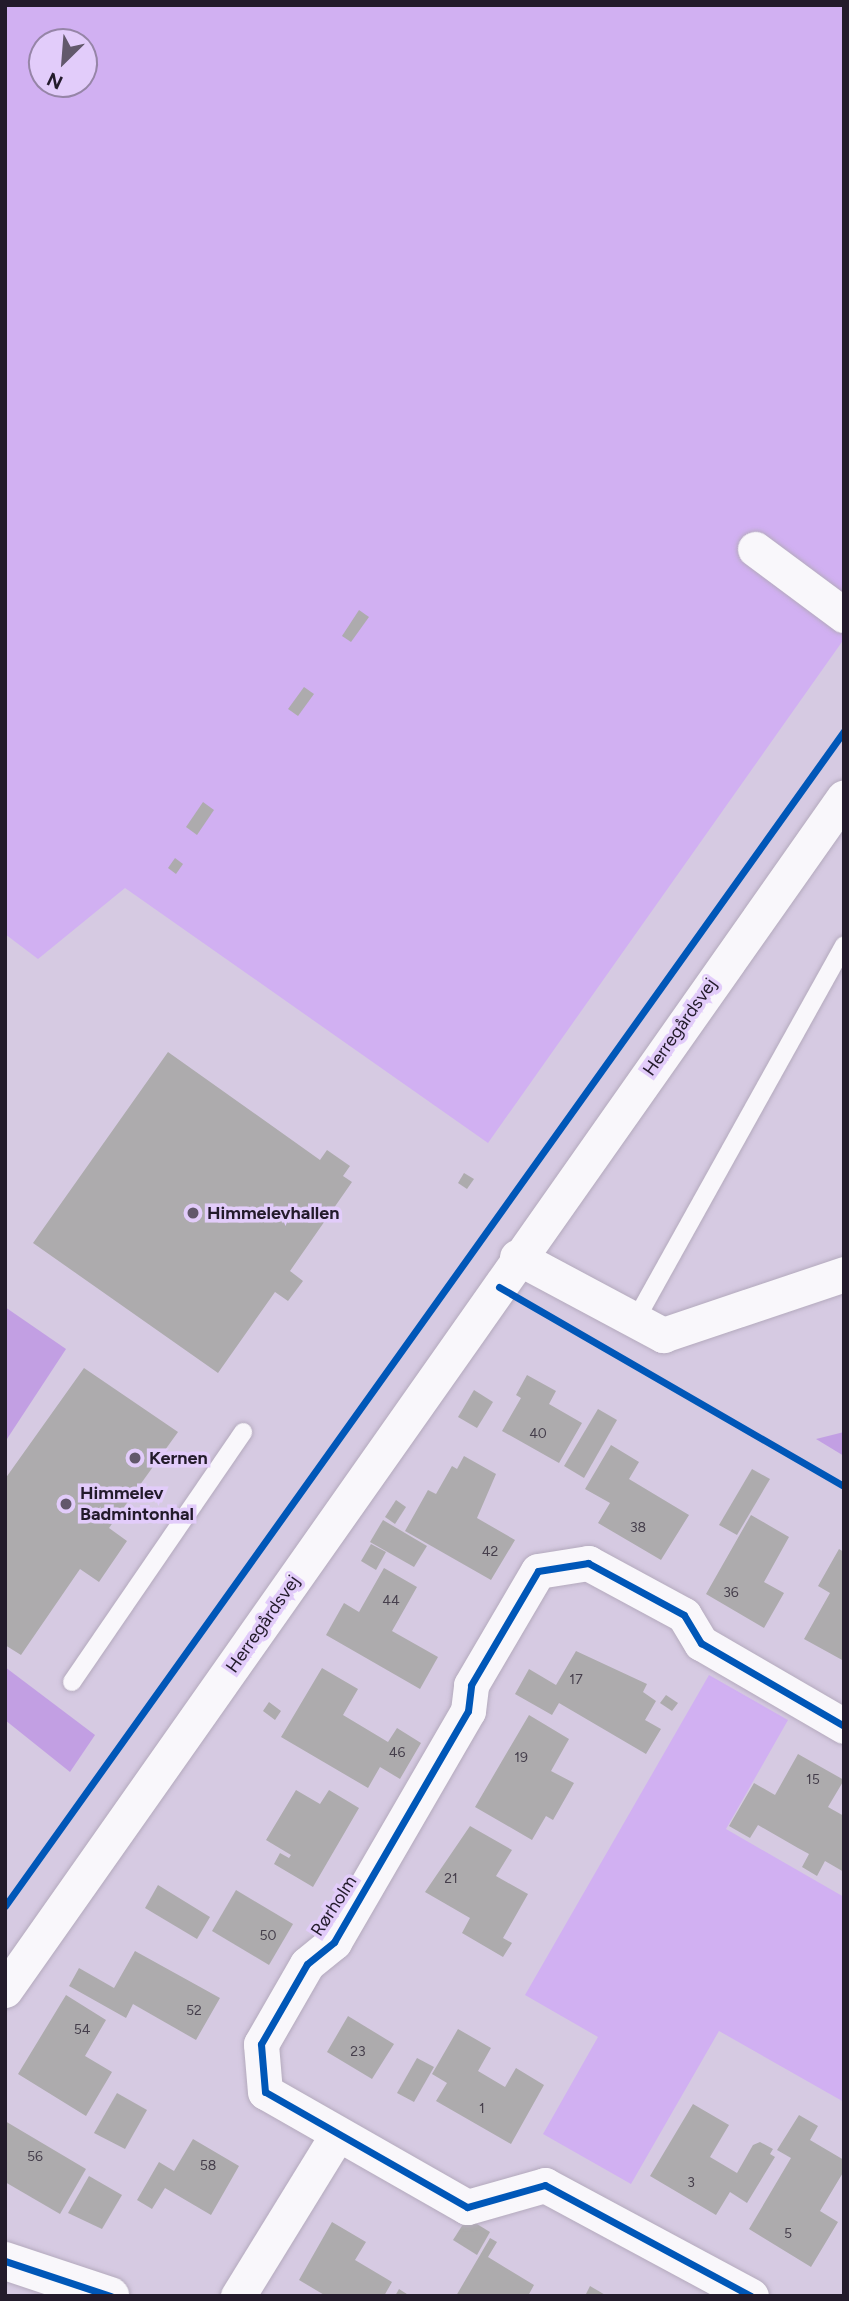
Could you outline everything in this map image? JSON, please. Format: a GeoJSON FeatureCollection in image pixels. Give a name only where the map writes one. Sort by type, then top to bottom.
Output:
{"type":"FeatureCollection","features":[{"type":"Feature","properties":{"kind":"street"},"geometry":{"type":"LineString","coordinates":[[755,549],[844,615]]}},
{"type":"Feature","properties":{"kind":"street","name":"Herregårdsvej"},"geometry":{"type":"LineString","coordinates":[[5,1990],[517,1257],[844,797]]}},
{"type":"Feature","properties":{"kind":"street"},"geometry":{"type":"LineString","coordinates":[[517,1257],[663,1335],[844,1274]]}},
{"type":"Feature","properties":{"kind":"street","name":"Rørholm"},"geometry":{"type":"LineString","coordinates":[[751,2296],[545,2185],[467,2207],[265,2092],[261,2044],[307,1964],[341,1930],[468,1711],[471,1685],[538,1571],[588,1563],[684,1615],[701,1643],[844,1727]]}},
{"type":"Feature","properties":{"kind":"street"},"geometry":{"type":"LineString","coordinates":[[238,2296],[337,2135]]}},
{"type":"Feature","properties":{"kind":"street"},"geometry":{"type":"LineString","coordinates":[[5,2261],[110,2296]]}},
{"type":"Feature","properties":{"kind":"lane"},"geometry":{"type":"LineString","coordinates":[[635,1321],[844,945]]}},
{"type":"Feature","properties":{"kind":"lane"},"geometry":{"type":"LineString","coordinates":[[72,1682],[243,1432]]}},
{"type":"Feature","properties":{"kind":"shaded area"},"geometry":{"type":"Polygon","coordinates":[[[5,5],[844,5],[844,639],[488,1143],[125,888],[38,959],[5,934],[5,5]]]}},
{"type":"Feature","properties":{"kind":"shaded area"},"geometry":{"type":"Polygon","coordinates":[[[5,1307],[66,1349],[5,1442],[5,1307]]]}},
{"type":"Feature","properties":{"kind":"shaded area"},"geometry":{"type":"Polygon","coordinates":[[[844,1432],[844,1456],[816,1439],[844,1432]]]}},
{"type":"Feature","properties":{"kind":"shaded area"},"geometry":{"type":"Polygon","coordinates":[[[5,1667],[95,1735],[70,1772],[5,1720],[5,1667]]]}},
{"type":"Feature","properties":{"kind":"shaded area"},"geometry":{"type":"Polygon","coordinates":[[[709,1675],[788,1720],[726,1829],[844,1897],[844,2102],[719,2031],[631,2184],[543,2134],[598,2037],[525,1995],[709,1675]]]}},
{"type":"Feature","properties":{"kind":"building"},"geometry":{"type":"Polygon","coordinates":[[[359,610],[369,617],[351,642],[342,636],[359,610]]]}},
{"type":"Feature","properties":{"kind":"building"},"geometry":{"type":"Polygon","coordinates":[[[304,687],[314,694],[298,716],[288,709],[304,687]]]}},
{"type":"Feature","properties":{"kind":"building"},"geometry":{"type":"Polygon","coordinates":[[[203,802],[214,810],[197,835],[186,827],[203,802]]]}},
{"type":"Feature","properties":{"kind":"building"},"geometry":{"type":"Polygon","coordinates":[[[175,858],[183,864],[176,874],[168,868],[175,858]]]}},
{"type":"Feature","properties":{"kind":"building","name":"Himmelevhallen"},"geometry":{"type":"Polygon","coordinates":[[[168,1052],[320,1160],[327,1150],[350,1166],[343,1176],[352,1182],[290,1271],[303,1281],[288,1301],[275,1292],[218,1373],[33,1243],[168,1052]]]}},
{"type":"Feature","properties":{"kind":"building"},"geometry":{"type":"Polygon","coordinates":[[[464,1173],[474,1179],[467,1189],[458,1183],[464,1173]]]}},
{"type":"Feature","properties":{"kind":"building","name":"Himmelev Badmintonhal"},"geometry":{"type":"Polygon","coordinates":[[[84,1368],[178,1432],[109,1528],[127,1541],[99,1582],[80,1569],[21,1655],[5,1645],[5,1479],[84,1368]]]}},
{"type":"Feature","properties":{"kind":"building"},"geometry":{"type":"Polygon","coordinates":[[[527,1375],[556,1391],[549,1404],[582,1423],[559,1463],[502,1431],[521,1398],[516,1395],[527,1375]]]}},
{"type":"Feature","properties":{"kind":"building"},"geometry":{"type":"Polygon","coordinates":[[[474,1390],[493,1402],[477,1428],[458,1417],[474,1390]]]}},
{"type":"Feature","properties":{"kind":"building"},"geometry":{"type":"Polygon","coordinates":[[[598,1409],[617,1420],[584,1478],[564,1466],[598,1409]]]}},
{"type":"Feature","properties":{"kind":"building"},"geometry":{"type":"Polygon","coordinates":[[[611,1445],[639,1462],[629,1479],[689,1515],[661,1560],[598,1523],[610,1503],[585,1489],[611,1445]]]}},
{"type":"Feature","properties":{"kind":"building"},"geometry":{"type":"Polygon","coordinates":[[[464,1456],[496,1474],[477,1518],[515,1540],[491,1580],[405,1531],[428,1490],[436,1494],[452,1466],[457,1469],[464,1456]]]}},
{"type":"Feature","properties":{"kind":"building"},"geometry":{"type":"Polygon","coordinates":[[[752,1469],[770,1479],[737,1535],[719,1525],[752,1469]]]}},
{"type":"Feature","properties":{"kind":"building"},"geometry":{"type":"Polygon","coordinates":[[[396,1500],[406,1507],[395,1524],[385,1517],[396,1500]]]}},
{"type":"Feature","properties":{"kind":"building"},"geometry":{"type":"Polygon","coordinates":[[[751,1515],[789,1537],[764,1582],[784,1593],[764,1628],[706,1594],[751,1515]]]}},
{"type":"Feature","properties":{"kind":"building"},"geometry":{"type":"Polygon","coordinates":[[[383,1520],[427,1546],[414,1567],[370,1542],[383,1520]]]}},
{"type":"Feature","properties":{"kind":"building"},"geometry":{"type":"Polygon","coordinates":[[[371,1544],[386,1552],[376,1570],[361,1561],[371,1544]]]}},
{"type":"Feature","properties":{"kind":"building"},"geometry":{"type":"Polygon","coordinates":[[[839,1549],[844,1552],[844,1661],[804,1639],[830,1593],[818,1586],[839,1549]]]}},
{"type":"Feature","properties":{"kind":"building"},"geometry":{"type":"Polygon","coordinates":[[[384,1568],[417,1587],[392,1631],[438,1657],[420,1689],[326,1635],[344,1603],[359,1612],[384,1568]]]}},
{"type":"Feature","properties":{"kind":"building"},"geometry":{"type":"Polygon","coordinates":[[[576,1651],[647,1684],[643,1692],[656,1701],[645,1720],[661,1729],[646,1754],[559,1703],[552,1715],[515,1694],[529,1669],[556,1685],[576,1651]]]}},
{"type":"Feature","properties":{"kind":"building"},"geometry":{"type":"Polygon","coordinates":[[[322,1668],[358,1689],[343,1715],[388,1742],[397,1728],[421,1743],[400,1779],[380,1767],[368,1788],[281,1737],[322,1668]]]}},
{"type":"Feature","properties":{"kind":"building"},"geometry":{"type":"Polygon","coordinates":[[[666,1695],[678,1703],[672,1711],[660,1703],[666,1695]]]}},
{"type":"Feature","properties":{"kind":"building"},"geometry":{"type":"Polygon","coordinates":[[[269,1702],[281,1711],[275,1720],[263,1711],[269,1702]]]}},
{"type":"Feature","properties":{"kind":"building"},"geometry":{"type":"Polygon","coordinates":[[[529,1715],[569,1739],[551,1771],[574,1783],[553,1820],[546,1816],[532,1840],[475,1807],[529,1715]]]}},
{"type":"Feature","properties":{"kind":"building"},"geometry":{"type":"Polygon","coordinates":[[[798,1754],[844,1780],[828,1807],[844,1816],[844,1872],[825,1861],[817,1876],[802,1867],[809,1854],[758,1825],[750,1838],[729,1826],[754,1783],[775,1795],[798,1754]]]}},
{"type":"Feature","properties":{"kind":"building"},"geometry":{"type":"Polygon","coordinates":[[[296,1790],[320,1804],[329,1790],[359,1808],[313,1887],[274,1864],[280,1853],[289,1858],[291,1855],[266,1840],[296,1790]]]}},
{"type":"Feature","properties":{"kind":"building"},"geometry":{"type":"Polygon","coordinates":[[[470,1826],[512,1850],[496,1876],[528,1894],[503,1938],[512,1943],[503,1957],[462,1933],[470,1918],[425,1892],[470,1826]]]}},
{"type":"Feature","properties":{"kind":"building"},"geometry":{"type":"Polygon","coordinates":[[[158,1885],[210,1917],[197,1939],[145,1908],[158,1885]]]}},
{"type":"Feature","properties":{"kind":"building"},"geometry":{"type":"Polygon","coordinates":[[[236,1890],[293,1924],[269,1965],[212,1931],[236,1890]]]}},
{"type":"Feature","properties":{"kind":"building"},"geometry":{"type":"Polygon","coordinates":[[[135,1951],[220,1998],[196,2040],[133,2004],[126,2018],[69,1986],[79,1968],[114,1988],[135,1951]]]}},
{"type":"Feature","properties":{"kind":"building"},"geometry":{"type":"Polygon","coordinates":[[[66,1995],[106,2020],[85,2056],[112,2072],[86,2116],[18,2074],[66,1995]]]}},
{"type":"Feature","properties":{"kind":"building"},"geometry":{"type":"Polygon","coordinates":[[[348,2016],[394,2044],[372,2079],[327,2052],[348,2016]]]}},
{"type":"Feature","properties":{"kind":"building"},"geometry":{"type":"Polygon","coordinates":[[[458,2029],[491,2048],[478,2071],[505,2087],[516,2068],[544,2085],[511,2144],[436,2101],[447,2083],[432,2074],[458,2029]]]}},
{"type":"Feature","properties":{"kind":"building"},"geometry":{"type":"Polygon","coordinates":[[[417,2058],[434,2067],[414,2102],[397,2093],[417,2058]]]}},
{"type":"Feature","properties":{"kind":"building"},"geometry":{"type":"Polygon","coordinates":[[[117,2093],[147,2110],[125,2149],[94,2133],[117,2093]]]}},
{"type":"Feature","properties":{"kind":"building"},"geometry":{"type":"Polygon","coordinates":[[[693,2104],[729,2125],[710,2157],[737,2173],[753,2145],[760,2142],[773,2149],[770,2154],[775,2157],[747,2203],[730,2192],[716,2215],[650,2176],[693,2104]]]}},
{"type":"Feature","properties":{"kind":"building"},"geometry":{"type":"Polygon","coordinates":[[[799,2115],[818,2126],[810,2140],[844,2160],[844,2171],[820,2211],[838,2222],[811,2267],[749,2229],[791,2158],[777,2150],[799,2115]]]}},
{"type":"Feature","properties":{"kind":"building"},"geometry":{"type":"Polygon","coordinates":[[[5,2121],[86,2169],[60,2214],[5,2182],[5,2121]]]}},
{"type":"Feature","properties":{"kind":"building"},"geometry":{"type":"Polygon","coordinates":[[[193,2139],[239,2166],[211,2215],[165,2188],[152,2209],[137,2200],[159,2162],[174,2171],[193,2139]]]}},
{"type":"Feature","properties":{"kind":"building"},"geometry":{"type":"Polygon","coordinates":[[[89,2176],[122,2195],[102,2229],[68,2213],[89,2176]]]}},
{"type":"Feature","properties":{"kind":"building"},"geometry":{"type":"Polygon","coordinates":[[[467,2218],[490,2232],[477,2255],[453,2240],[467,2218]]]}},
{"type":"Feature","properties":{"kind":"building"},"geometry":{"type":"Polygon","coordinates":[[[332,2222],[366,2242],[355,2260],[392,2282],[384,2296],[326,2296],[299,2280],[332,2222]]]}},
{"type":"Feature","properties":{"kind":"building"},"geometry":{"type":"Polygon","coordinates":[[[490,2238],[497,2242],[488,2257],[534,2285],[528,2296],[456,2296],[490,2238]]]}},
{"type":"Feature","properties":{"kind":"building"},"geometry":{"type":"Polygon","coordinates":[[[590,2286],[607,2296],[585,2296],[590,2286]]]}},
{"type":"Feature","properties":{"kind":"building"},"geometry":{"type":"Polygon","coordinates":[[[399,2289],[410,2296],[395,2296],[399,2289]]]}},
{"type":"Feature","properties":{"kind":"cycle path"},"geometry":{"type":"LineString","coordinates":[[5,1906],[844,731]]}},
{"type":"Feature","properties":{"kind":"cycle path"},"geometry":{"type":"LineString","coordinates":[[499,1287],[844,1486]]}},
{"type":"Feature","properties":{"kind":"cycle path"},"geometry":{"type":"LineString","coordinates":[[751,2296],[545,2185],[467,2207],[265,2092],[261,2044],[307,1964],[334,1942],[468,1711],[471,1685],[538,1571],[588,1563],[684,1615],[701,1643],[844,1726]]}},
{"type":"Feature","properties":{"kind":"cycle path"},"geometry":{"type":"LineString","coordinates":[[5,2261],[110,2296]]}},
{"type":"Feature","properties":{"kind":"place","name":"Himmelevhallen"},"geometry":{"type":"Point","coordinates":[193,1213]}},
{"type":"Feature","properties":{"kind":"place","name":"Kernen"},"geometry":{"type":"Point","coordinates":[135,1458]}},
{"type":"Feature","properties":{"kind":"place","name":"Himmelev Badmintonhal"},"geometry":{"type":"Point","coordinates":[66,1504]}}]}
